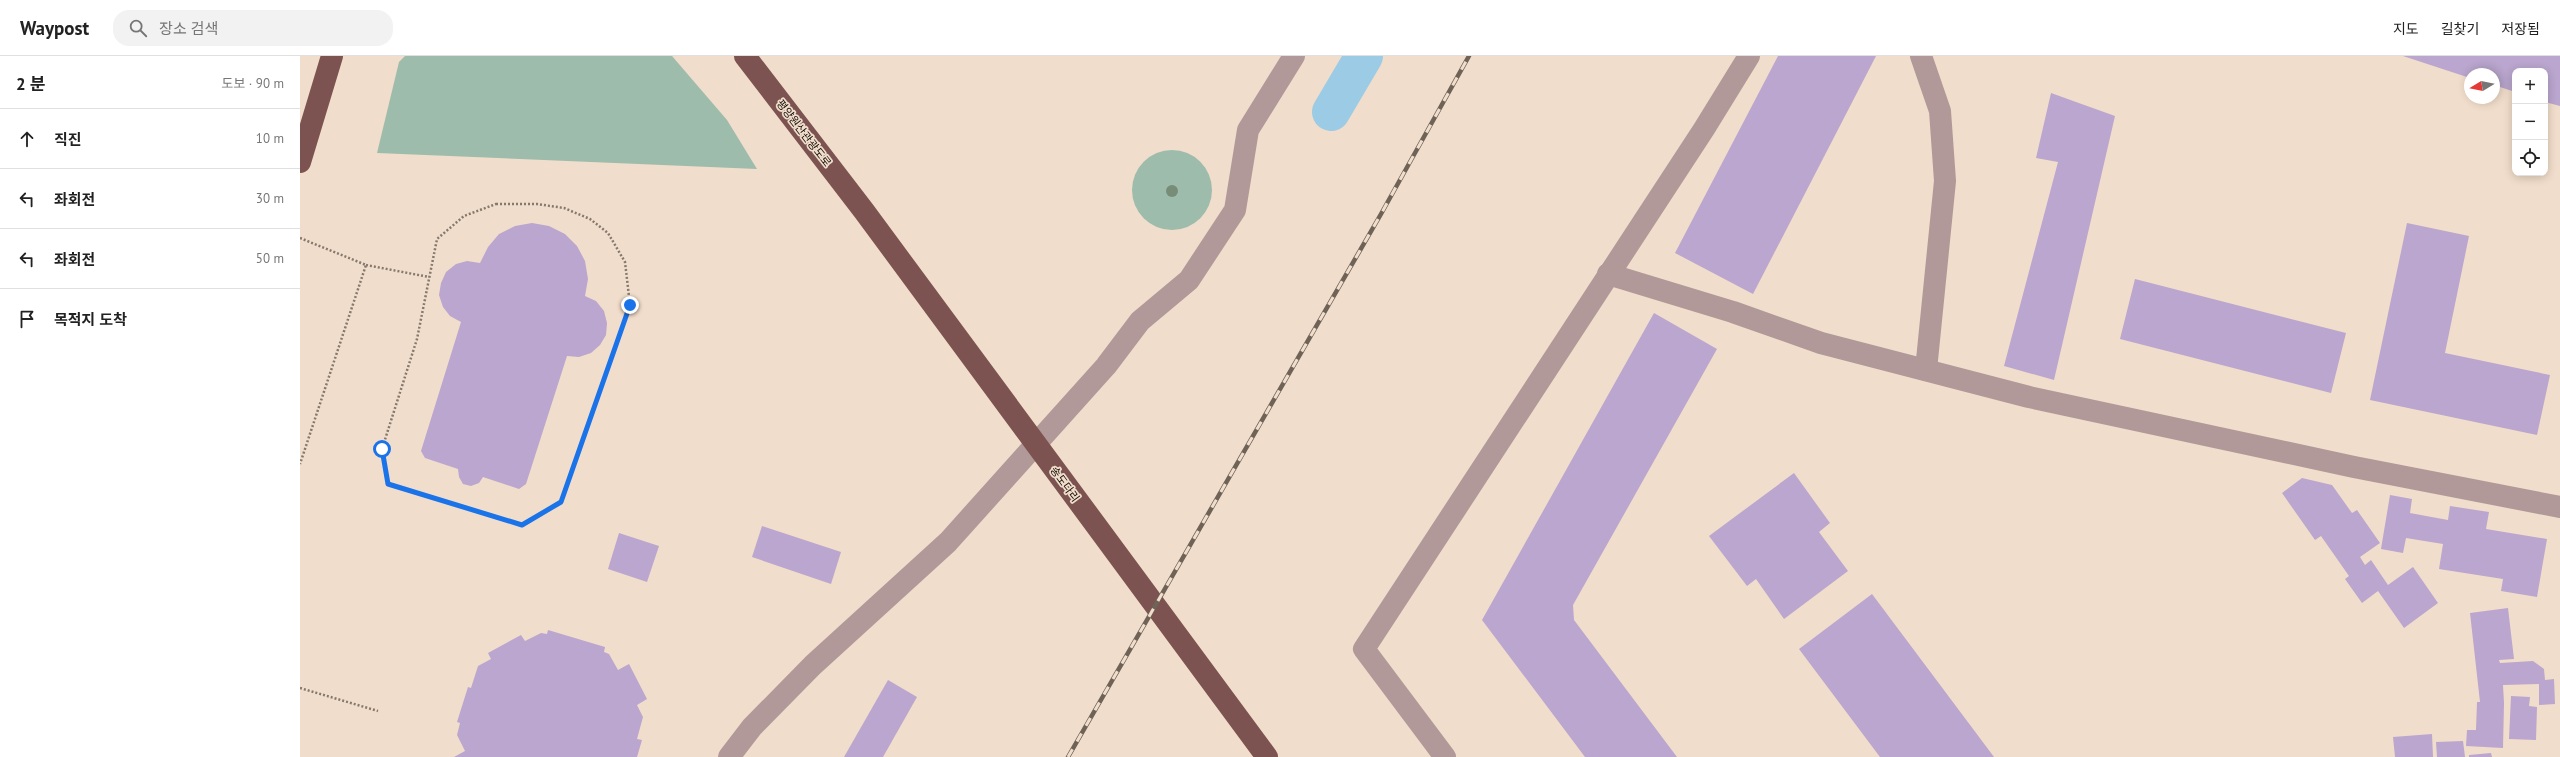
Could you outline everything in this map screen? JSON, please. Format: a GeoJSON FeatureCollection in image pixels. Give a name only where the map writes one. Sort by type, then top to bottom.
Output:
{"type":"FeatureCollection","features":[{"type":"Feature","properties":{"kind":"highway"},"geometry":{"type":"LineString","coordinates":[[300,162],[332,56]]}},
{"type":"Feature","properties":{"kind":"highway","name":"평양원산관광도로"},"geometry":{"type":"LineString","coordinates":[[745,56],[864,210]]}},
{"type":"Feature","properties":{"kind":"highway","name":"송도다리"},"geometry":{"type":"LineString","coordinates":[[864,210],[1267,757]]}},
{"type":"Feature","properties":{"kind":"street"},"geometry":{"type":"LineString","coordinates":[[729,757],[752,727],[813,665],[948,542],[1106,366],[1140,321],[1189,280],[1235,210],[1248,130],[1294,56]]}},
{"type":"Feature","properties":{"kind":"street"},"geometry":{"type":"LineString","coordinates":[[1445,757],[1364,649],[1704,129],[1749,56]]}},
{"type":"Feature","properties":{"kind":"street"},"geometry":{"type":"LineString","coordinates":[[1921,56],[1940,111],[1945,180],[1926,370]]}},
{"type":"Feature","properties":{"kind":"street"},"geometry":{"type":"LineString","coordinates":[[1608,274],[1733,312],[1821,343],[2029,397],[2354,467],[2560,507]]}},
{"type":"Feature","properties":{"kind":"path"},"geometry":{"type":"LineString","coordinates":[[496,204],[537,204],[564,208],[590,219],[608,233],[625,262],[630,305],[561,502],[522,525],[388,484],[382,449],[416,339],[429,277],[437,239],[464,216],[496,204]]}},
{"type":"Feature","properties":{"kind":"path"},"geometry":{"type":"LineString","coordinates":[[300,238],[366,265],[429,277]]}},
{"type":"Feature","properties":{"kind":"path"},"geometry":{"type":"LineString","coordinates":[[300,464],[366,265]]}},
{"type":"Feature","properties":{"kind":"path"},"geometry":{"type":"LineString","coordinates":[[300,688],[378,711]]}},
{"type":"Feature","properties":{"kind":"green space"},"geometry":{"type":"Polygon","coordinates":[[[405,56],[672,56],[727,120],[757,169],[377,153],[399,62],[405,56]]]}},
{"type":"Feature","properties":{"kind":"green space"},"geometry":{"type":"Polygon","coordinates":[[[1172,150],[1187,153],[1200,162],[1209,175],[1212,190],[1209,205],[1200,218],[1187,227],[1172,230],[1157,227],[1144,218],[1135,205],[1132,190],[1135,175],[1144,162],[1157,153],[1172,150]]]}},
{"type":"Feature","properties":{"kind":"building"},"geometry":{"type":"Polygon","coordinates":[[[1778,56],[1876,56],[1753,294],[1675,253],[1778,56]]]}},
{"type":"Feature","properties":{"kind":"building"},"geometry":{"type":"Polygon","coordinates":[[[2403,56],[2560,56],[2560,106],[2548,103],[2548,68],[2512,68],[2512,91],[2500,87],[2500,68],[2464,68],[2464,76],[2403,56]]]}},
{"type":"Feature","properties":{"kind":"building"},"geometry":{"type":"Polygon","coordinates":[[[2051,93],[2115,116],[2054,380],[2004,366],[2058,162],[2036,158],[2051,93]]]}},
{"type":"Feature","properties":{"kind":"building"},"geometry":{"type":"Polygon","coordinates":[[[532,223],[549,226],[565,234],[577,246],[585,261],[588,279],[585,296],[596,301],[604,311],[607,323],[606,335],[600,345],[591,353],[579,357],[567,356],[526,484],[519,489],[483,477],[479,483],[471,486],[463,484],[459,477],[458,469],[425,458],[421,451],[461,322],[450,316],[443,307],[439,295],[441,283],[446,272],[456,264],[467,261],[480,263],[488,247],[499,234],[515,226],[532,223]]]}},
{"type":"Feature","properties":{"kind":"building"},"geometry":{"type":"Polygon","coordinates":[[[2407,223],[2469,236],[2445,353],[2550,375],[2537,435],[2370,400],[2407,223]]]}},
{"type":"Feature","properties":{"kind":"building"},"geometry":{"type":"Polygon","coordinates":[[[2135,279],[2346,333],[2331,393],[2120,339],[2135,279]]]}},
{"type":"Feature","properties":{"kind":"building"},"geometry":{"type":"Polygon","coordinates":[[[1654,313],[1717,349],[1573,605],[1574,620],[1677,757],[1585,757],[1482,620],[1654,313]]]}},
{"type":"Feature","properties":{"kind":"building"},"geometry":{"type":"Polygon","coordinates":[[[1794,473],[1830,523],[1819,532],[1848,571],[1784,619],[1756,579],[1747,586],[1709,536],[1794,473]]]}},
{"type":"Feature","properties":{"kind":"building"},"geometry":{"type":"Polygon","coordinates":[[[2302,478],[2332,485],[2352,513],[2357,510],[2380,543],[2360,557],[2365,565],[2371,560],[2388,585],[2413,567],[2438,603],[2404,628],[2378,591],[2362,603],[2345,579],[2349,576],[2321,536],[2315,540],[2282,493],[2302,478]]]}},
{"type":"Feature","properties":{"kind":"building"},"geometry":{"type":"Polygon","coordinates":[[[2390,495],[2412,499],[2410,513],[2448,520],[2450,506],[2489,512],[2486,529],[2547,539],[2537,597],[2501,591],[2503,579],[2439,569],[2443,544],[2406,538],[2403,553],[2381,549],[2390,495]]]}},
{"type":"Feature","properties":{"kind":"building"},"geometry":{"type":"Polygon","coordinates":[[[762,526],[841,552],[831,584],[752,557],[762,526]]]}},
{"type":"Feature","properties":{"kind":"building"},"geometry":{"type":"Polygon","coordinates":[[[619,533],[659,546],[647,582],[608,569],[619,533]]]}},
{"type":"Feature","properties":{"kind":"building"},"geometry":{"type":"Polygon","coordinates":[[[1872,594],[1994,757],[1880,757],[1799,649],[1872,594]]]}},
{"type":"Feature","properties":{"kind":"building"},"geometry":{"type":"Polygon","coordinates":[[[2508,608],[2514,659],[2499,660],[2500,663],[2533,661],[2544,669],[2545,680],[2554,679],[2555,704],[2539,705],[2539,684],[2503,685],[2503,748],[2466,746],[2467,730],[2476,730],[2477,702],[2480,702],[2470,613],[2508,608]]]}},
{"type":"Feature","properties":{"kind":"building"},"geometry":{"type":"Polygon","coordinates":[[[548,630],[605,647],[604,652],[609,654],[618,670],[629,664],[647,699],[637,705],[643,717],[637,739],[642,740],[637,757],[454,757],[465,751],[457,735],[460,723],[457,722],[468,687],[471,688],[478,666],[491,659],[488,653],[521,635],[525,641],[541,633],[547,634],[548,630]]]}},
{"type":"Feature","properties":{"kind":"building"},"geometry":{"type":"Polygon","coordinates":[[[888,680],[917,697],[883,757],[844,757],[888,680]]]}},
{"type":"Feature","properties":{"kind":"building"},"geometry":{"type":"Polygon","coordinates":[[[2511,696],[2530,697],[2529,706],[2537,707],[2536,740],[2509,739],[2511,696]]]}},
{"type":"Feature","properties":{"kind":"building"},"geometry":{"type":"Polygon","coordinates":[[[2432,734],[2433,757],[2395,757],[2393,737],[2432,734]]]}},
{"type":"Feature","properties":{"kind":"building"},"geometry":{"type":"Polygon","coordinates":[[[2463,741],[2465,757],[2437,757],[2436,742],[2463,741]]]}},
{"type":"Feature","properties":{"kind":"building"},"geometry":{"type":"Polygon","coordinates":[[[2491,753],[2492,757],[2469,757],[2469,755],[2491,753]]]}},
{"type":"Feature","properties":{"kind":"waterway"},"geometry":{"type":"LineString","coordinates":[[1331,112],[1364,56]]}},
{"type":"Feature","properties":{"kind":"railway"},"geometry":{"type":"LineString","coordinates":[[1068,757],[1381,214],[1469,56]]}},
{"type":"Feature","properties":{"kind":"route"},"geometry":{"type":"LineString","coordinates":[[382,449],[388,484],[522,525],[561,502],[630,305]]}}]}
